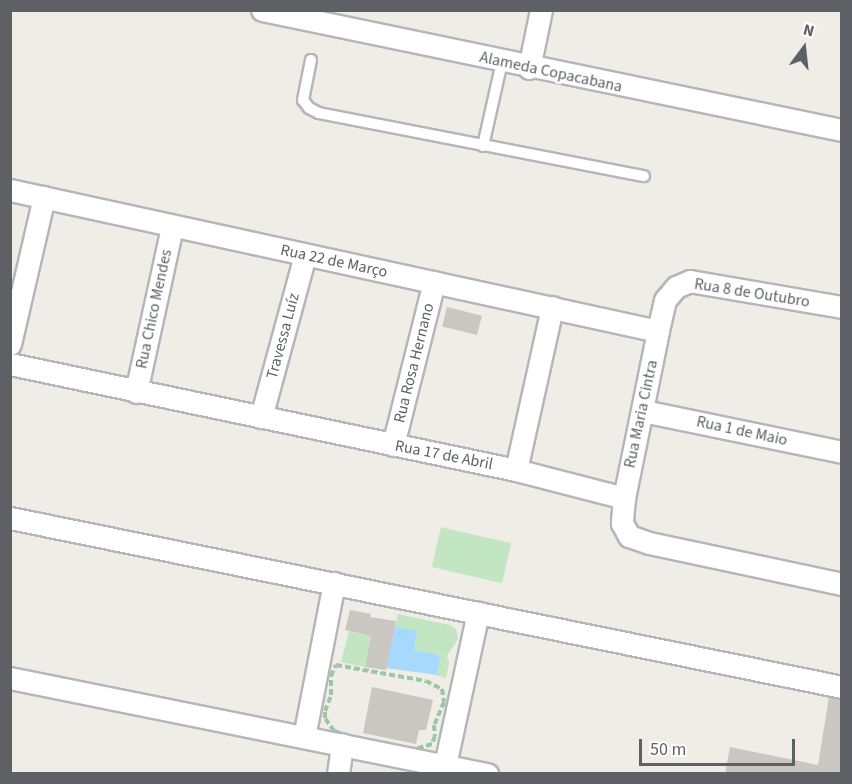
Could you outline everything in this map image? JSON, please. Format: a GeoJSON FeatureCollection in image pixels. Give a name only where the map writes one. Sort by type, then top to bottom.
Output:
{"type":"FeatureCollection","features":[{"type":"Feature","properties":{"kind":"street","name":"Alameda Copacabana"},"geometry":{"type":"LineString","coordinates":[[262,10],[529,68],[842,130]]}},
{"type":"Feature","properties":{"kind":"street"},"geometry":{"type":"LineString","coordinates":[[529,68],[541,10]]}},
{"type":"Feature","properties":{"kind":"street","name":"Rua 22 de Março"},"geometry":{"type":"LineString","coordinates":[[10,190],[658,331]]}},
{"type":"Feature","properties":{"kind":"street"},"geometry":{"type":"LineString","coordinates":[[10,344],[44,197]]}},
{"type":"Feature","properties":{"kind":"street","name":"Rua Chico Mendes"},"geometry":{"type":"LineString","coordinates":[[136,392],[172,227]]}},
{"type":"Feature","properties":{"kind":"street","name":"Travessa Luíz"},"geometry":{"type":"LineString","coordinates":[[261,417],[305,255]]}},
{"type":"Feature","properties":{"kind":"street","name":"Rua 8 de Outubro"},"geometry":{"type":"LineString","coordinates":[[658,331],[665,300],[676,287],[690,281],[842,307]]}},
{"type":"Feature","properties":{"kind":"street","name":"Rua Rosa Hernano"},"geometry":{"type":"LineString","coordinates":[[393,445],[434,282]]}},
{"type":"Feature","properties":{"kind":"street"},"geometry":{"type":"LineString","coordinates":[[516,470],[552,307]]}},
{"type":"Feature","properties":{"kind":"street","name":"Rua Maria Cintra"},"geometry":{"type":"LineString","coordinates":[[624,498],[658,331]]}},
{"type":"Feature","properties":{"kind":"street","name":"Rua 17 de Abril"},"geometry":{"type":"LineString","coordinates":[[10,364],[516,470],[624,498]]}},
{"type":"Feature","properties":{"kind":"street","name":"Rua 1 de Maio"},"geometry":{"type":"LineString","coordinates":[[643,411],[842,452]]}},
{"type":"Feature","properties":{"kind":"street"},"geometry":{"type":"LineString","coordinates":[[624,498],[622,524],[629,536],[842,584]]}},
{"type":"Feature","properties":{"kind":"street"},"geometry":{"type":"LineString","coordinates":[[10,518],[842,687]]}},
{"type":"Feature","properties":{"kind":"street"},"geometry":{"type":"LineString","coordinates":[[304,737],[333,583]]}},
{"type":"Feature","properties":{"kind":"street"},"geometry":{"type":"LineString","coordinates":[[445,765],[478,613]]}},
{"type":"Feature","properties":{"kind":"street"},"geometry":{"type":"LineString","coordinates":[[10,678],[342,744],[402,765],[445,765],[487,774]]}},
{"type":"Feature","properties":{"kind":"street"},"geometry":{"type":"LineString","coordinates":[[338,774],[342,744]]}},
{"type":"Feature","properties":{"kind":"lane"},"geometry":{"type":"LineString","coordinates":[[311,60],[303,100],[309,108],[319,113],[644,176]]}},
{"type":"Feature","properties":{"kind":"lane"},"geometry":{"type":"LineString","coordinates":[[483,146],[502,62]]}},
{"type":"Feature","properties":{"kind":"path"},"geometry":{"type":"LineString","coordinates":[[338,657],[331,676],[331,695],[325,718],[334,731],[349,738],[416,749],[432,744],[435,736],[434,725],[444,702],[445,685]]}},
{"type":"Feature","properties":{"kind":"path"},"geometry":{"type":"LineString","coordinates":[[336,665],[426,681],[437,684],[443,691]]}},
{"type":"Feature","properties":{"kind":"green space"},"geometry":{"type":"Polygon","coordinates":[[[441,527],[511,543],[502,583],[432,567],[441,527]]]}},
{"type":"Feature","properties":{"kind":"green space"},"geometry":{"type":"Polygon","coordinates":[[[398,614],[450,625],[456,629],[458,639],[447,656],[449,663],[446,678],[435,675],[440,658],[437,654],[414,650],[417,631],[395,626],[398,614]]]}},
{"type":"Feature","properties":{"kind":"green space"},"geometry":{"type":"Polygon","coordinates":[[[381,629],[371,639],[365,667],[341,662],[349,631],[365,635],[381,629]]]}},
{"type":"Feature","properties":{"kind":"water"},"geometry":{"type":"Polygon","coordinates":[[[395,626],[417,631],[414,650],[437,654],[440,658],[437,675],[386,668],[395,626]]]}},
{"type":"Feature","properties":{"kind":"building"},"geometry":{"type":"Polygon","coordinates":[[[447,307],[482,316],[477,335],[442,326],[447,307]]]}},
{"type":"Feature","properties":{"kind":"building"},"geometry":{"type":"Polygon","coordinates":[[[350,610],[371,614],[370,617],[396,621],[386,670],[365,667],[371,636],[345,630],[350,610]]]}},
{"type":"Feature","properties":{"kind":"building"},"geometry":{"type":"Polygon","coordinates":[[[372,687],[433,700],[426,730],[419,730],[416,744],[363,733],[372,687]]]}},
{"type":"Feature","properties":{"kind":"building"},"geometry":{"type":"Polygon","coordinates":[[[829,697],[842,699],[842,774],[725,774],[730,747],[818,765],[829,697]]]}}]}
